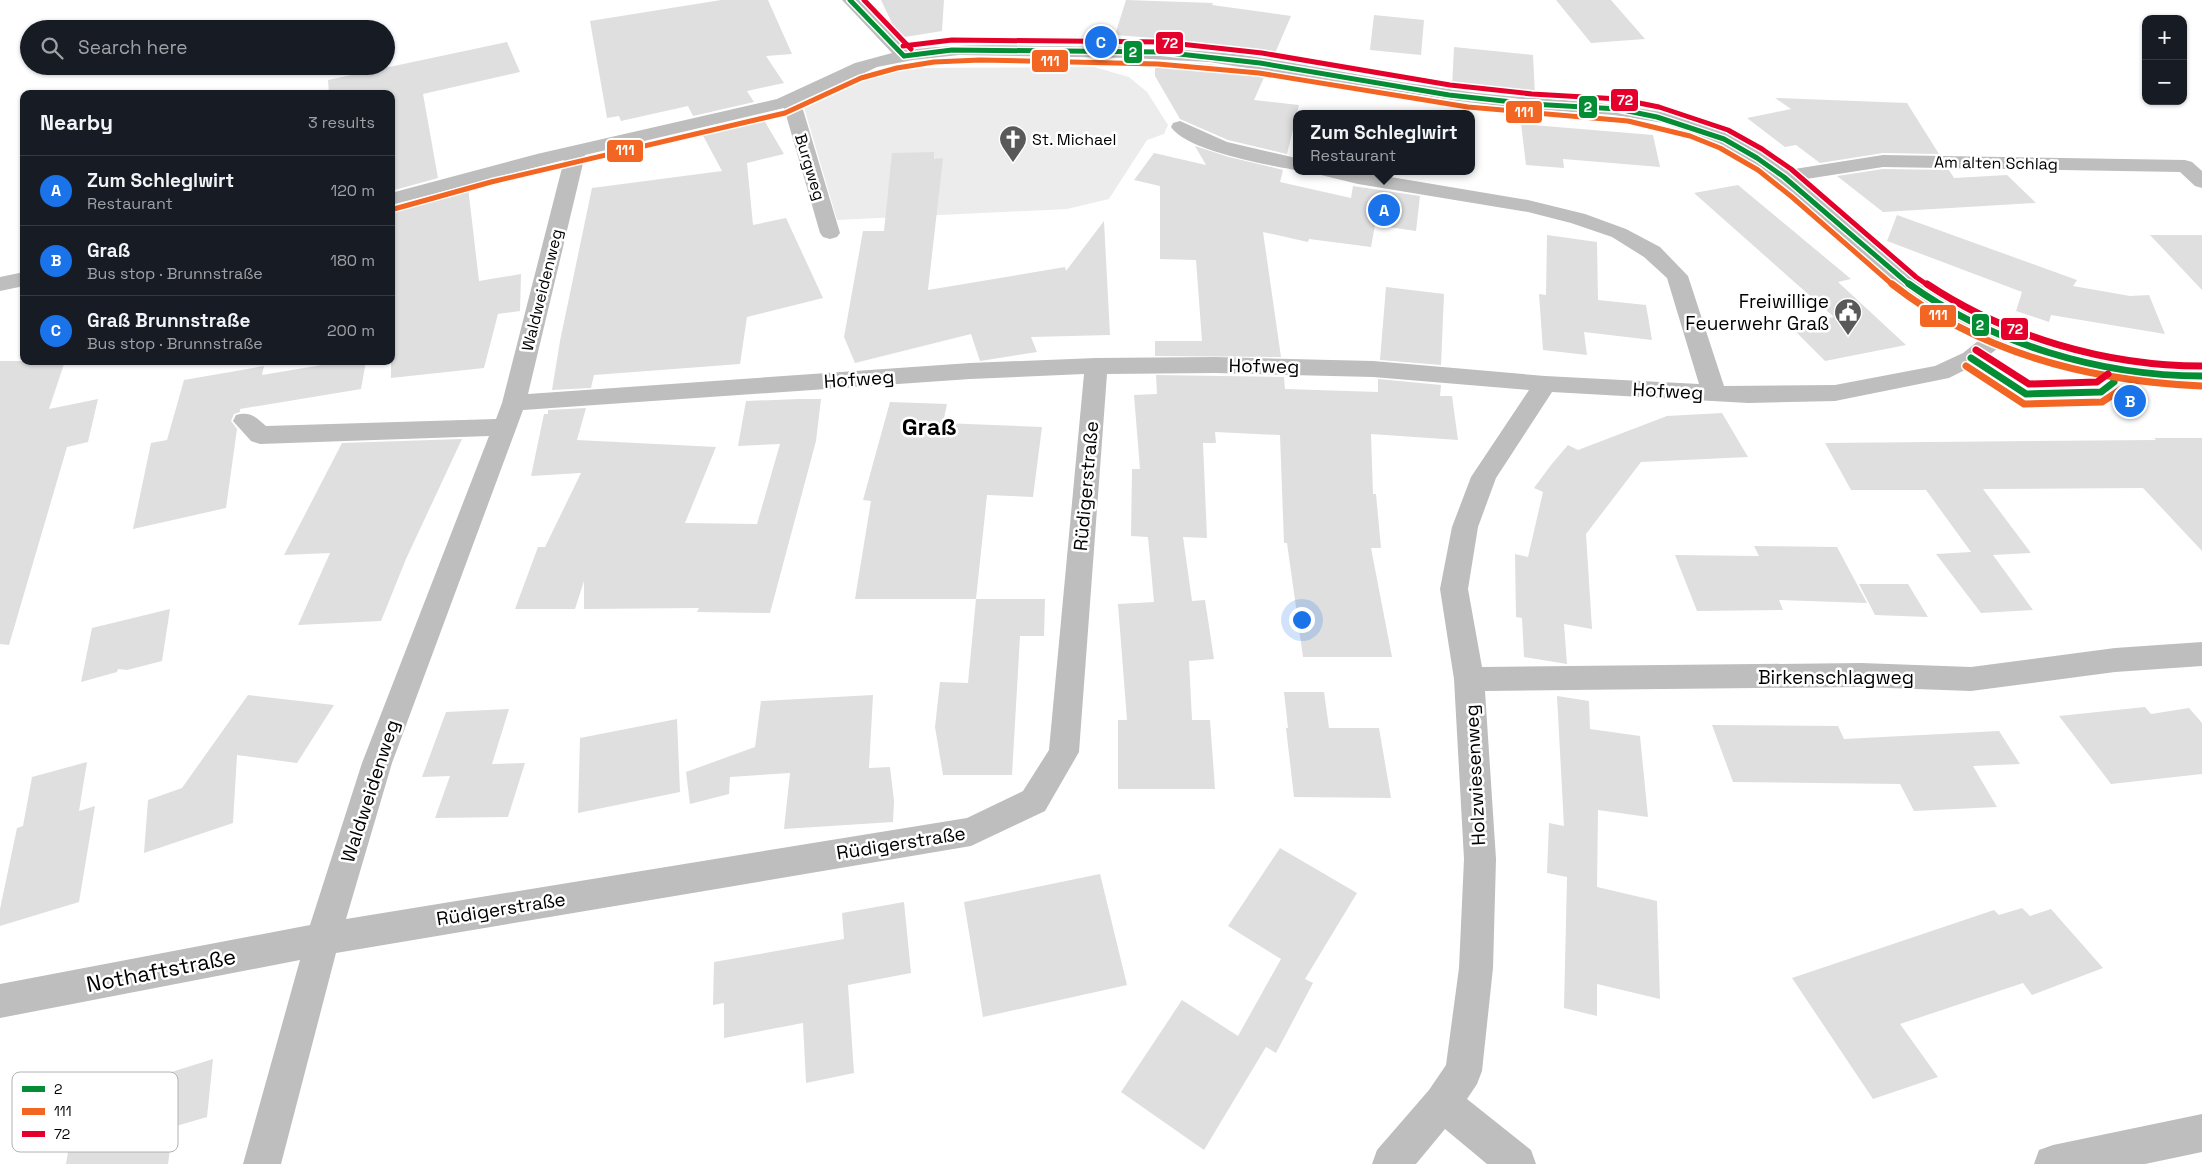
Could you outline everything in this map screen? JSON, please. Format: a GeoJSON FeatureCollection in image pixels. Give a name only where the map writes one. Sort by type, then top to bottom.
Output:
{"type":"FeatureCollection","features":[{"type":"Feature","properties":{"kind":"street"},"geometry":{"type":"LineString","coordinates":[[850,0],[904,56]]}},
{"type":"Feature","properties":{"kind":"street"},"geometry":{"type":"LineString","coordinates":[[395,198],[497,169],[790,101],[862,67],[904,56],[952,50],[1161,52],[1260,63],[1449,95],[1531,104],[1618,109],[1684,125],[1724,139],[1757,158],[1784,177],[1875,257],[1910,285],[1946,309],[2000,336],[2077,360],[2128,371],[2178,376],[2202,376]]}},
{"type":"Feature","properties":{"kind":"street","name":"Burgweg"},"geometry":{"type":"LineString","coordinates":[[790,101],[830,233]]}},
{"type":"Feature","properties":{"kind":"street"},"geometry":{"type":"LineString","coordinates":[[1180,127],[1192,136],[1213,144],[1293,163]]}},
{"type":"Feature","properties":{"kind":"street","name":"Waldweidenweg"},"geometry":{"type":"LineString","coordinates":[[262,1164],[323,939],[376,763],[510,415],[576,152]]}},
{"type":"Feature","properties":{"kind":"street","name":"Am alten Schlag"},"geometry":{"type":"LineString","coordinates":[[1784,177],[1883,160],[2185,166],[2202,182]]}},
{"type":"Feature","properties":{"kind":"street"},"geometry":{"type":"LineString","coordinates":[[1345,175],[1528,206],[1578,218],[1619,233],[1652,252],[1677,276],[1714,393]]}},
{"type":"Feature","properties":{"kind":"street"},"geometry":{"type":"LineString","coordinates":[[0,284],[20,280]]}},
{"type":"Feature","properties":{"kind":"street","name":"Hofweg"},"geometry":{"type":"LineString","coordinates":[[510,415],[970,371],[1096,366],[1215,365],[1373,369],[1545,384],[1748,395],[1834,393],[1941,373],[1971,358],[2000,336]]}},
{"type":"Feature","properties":{"kind":"street","name":"Rüdigerstraße"},"geometry":{"type":"LineString","coordinates":[[323,939],[971,832],[1034,801],[1064,752],[1096,366]]}},
{"type":"Feature","properties":{"kind":"street","name":"Holzwiesenweg"},"geometry":{"type":"LineString","coordinates":[[1391,1164],[1442,1103],[1464,1071],[1476,968],[1480,859],[1469,679],[1454,589],[1464,527],[1484,476],[1545,384]]}},
{"type":"Feature","properties":{"kind":"street"},"geometry":{"type":"LineString","coordinates":[[245,422],[260,435],[510,415]]}},
{"type":"Feature","properties":{"kind":"street","name":"Birkenschlagweg"},"geometry":{"type":"LineString","coordinates":[[1469,679],[1861,675],[1971,680],[2115,660],[2202,654]]}},
{"type":"Feature","properties":{"kind":"street","name":"Nothaftstraße"},"geometry":{"type":"LineString","coordinates":[[0,1001],[323,939]]}},
{"type":"Feature","properties":{"kind":"street"},"geometry":{"type":"LineString","coordinates":[[1442,1103],[1517,1164]]}},
{"type":"Feature","properties":{"kind":"street"},"geometry":{"type":"LineString","coordinates":[[2053,1164],[2202,1133]]}},
{"type":"Feature","properties":{"kind":"shaded area"},"geometry":{"type":"Polygon","coordinates":[[[1094,67],[1129,77],[1147,92],[1168,125],[1164,134],[1147,140],[1109,199],[1067,209],[837,220],[803,104],[874,76],[918,68],[1094,67]]]}},
{"type":"Feature","properties":{"kind":"building"},"geometry":{"type":"Polygon","coordinates":[[[721,0],[768,0],[792,54],[766,56],[784,83],[747,91],[754,102],[693,116],[688,106],[621,121],[619,116],[607,118],[590,21],[721,0]]]}},
{"type":"Feature","properties":{"kind":"building"},"geometry":{"type":"Polygon","coordinates":[[[881,0],[944,0],[942,31],[899,38],[881,0]]]}},
{"type":"Feature","properties":{"kind":"building"},"geometry":{"type":"Polygon","coordinates":[[[1126,0],[1213,3],[1212,5],[1291,16],[1273,58],[1233,52],[1155,47],[1154,38],[1115,35],[1126,0]]]}},
{"type":"Feature","properties":{"kind":"building"},"geometry":{"type":"Polygon","coordinates":[[[1556,0],[1611,0],[1645,39],[1591,43],[1556,0]]]}},
{"type":"Feature","properties":{"kind":"building"},"geometry":{"type":"Polygon","coordinates":[[[1374,15],[1424,20],[1421,55],[1370,50],[1374,15]]]}},
{"type":"Feature","properties":{"kind":"building"},"geometry":{"type":"Polygon","coordinates":[[[507,42],[520,72],[423,94],[438,178],[395,190],[395,90],[329,90],[328,80],[352,75],[395,75],[395,66],[507,42]]]}},
{"type":"Feature","properties":{"kind":"building"},"geometry":{"type":"Polygon","coordinates":[[[1454,47],[1533,55],[1535,96],[1452,87],[1454,47]]]}},
{"type":"Feature","properties":{"kind":"building"},"geometry":{"type":"Polygon","coordinates":[[[1155,61],[1209,64],[1266,73],[1254,100],[1299,105],[1298,110],[1293,110],[1293,130],[1287,154],[1228,140],[1180,119],[1155,76],[1155,61]]]}},
{"type":"Feature","properties":{"kind":"building"},"geometry":{"type":"Polygon","coordinates":[[[1775,98],[1907,103],[1939,154],[1883,153],[1820,163],[1796,145],[1785,147],[1747,118],[1791,109],[1775,98]]]}},
{"type":"Feature","properties":{"kind":"building"},"geometry":{"type":"Polygon","coordinates":[[[761,115],[784,154],[747,163],[753,225],[786,218],[823,298],[747,317],[740,364],[594,375],[591,388],[552,390],[560,341],[592,188],[722,171],[700,130],[761,115]]]}},
{"type":"Feature","properties":{"kind":"building"},"geometry":{"type":"Polygon","coordinates":[[[1521,124],[1653,135],[1660,167],[1563,159],[1564,168],[1526,165],[1521,124]]]}},
{"type":"Feature","properties":{"kind":"building"},"geometry":{"type":"Polygon","coordinates":[[[1195,146],[1229,157],[1283,170],[1280,182],[1351,198],[1353,186],[1420,196],[1416,231],[1375,225],[1371,247],[1309,239],[1308,242],[1263,232],[1281,357],[1155,356],[1155,341],[1202,341],[1196,260],[1160,259],[1160,186],[1134,180],[1154,153],[1206,165],[1195,146]]]}},
{"type":"Feature","properties":{"kind":"building"},"geometry":{"type":"Polygon","coordinates":[[[934,152],[934,159],[943,158],[928,290],[1065,267],[1066,271],[1104,221],[1110,335],[1031,337],[1037,352],[980,361],[971,334],[855,363],[844,337],[863,231],[884,231],[892,153],[934,152]]]}},
{"type":"Feature","properties":{"kind":"building"},"geometry":{"type":"Polygon","coordinates":[[[1883,169],[1949,170],[1954,178],[2007,175],[2036,203],[1883,212],[1837,176],[1883,169]]]}},
{"type":"Feature","properties":{"kind":"building"},"geometry":{"type":"Polygon","coordinates":[[[1738,185],[1851,279],[1838,282],[1906,345],[1825,361],[1790,326],[1834,317],[1694,193],[1738,185]]]}},
{"type":"Feature","properties":{"kind":"building"},"geometry":{"type":"Polygon","coordinates":[[[468,187],[479,281],[521,274],[520,311],[498,314],[484,368],[391,378],[391,365],[395,365],[395,206],[468,187]]]}},
{"type":"Feature","properties":{"kind":"building"},"geometry":{"type":"Polygon","coordinates":[[[1897,215],[2077,280],[2073,286],[2130,296],[2149,295],[2165,334],[2051,315],[2049,322],[2016,311],[2022,292],[1887,241],[1897,215]]]}},
{"type":"Feature","properties":{"kind":"building"},"geometry":{"type":"Polygon","coordinates":[[[1547,235],[1597,242],[1598,300],[1646,305],[1652,340],[1584,332],[1587,355],[1543,350],[1539,294],[1546,295],[1547,235]]]}},
{"type":"Feature","properties":{"kind":"building"},"geometry":{"type":"Polygon","coordinates":[[[2150,235],[2202,235],[2202,290],[2150,235]]]}},
{"type":"Feature","properties":{"kind":"building"},"geometry":{"type":"Polygon","coordinates":[[[1386,287],[1444,294],[1441,365],[1380,360],[1386,287]]]}},
{"type":"Feature","properties":{"kind":"building"},"geometry":{"type":"Polygon","coordinates":[[[0,361],[20,361],[20,365],[64,365],[49,409],[98,399],[88,442],[67,447],[9,645],[0,644],[0,361]]]}},
{"type":"Feature","properties":{"kind":"building"},"geometry":{"type":"Polygon","coordinates":[[[322,365],[365,365],[361,389],[240,409],[240,412],[234,414],[231,421],[237,429],[226,508],[133,529],[151,443],[167,440],[184,380],[264,366],[262,375],[322,365]]]}},
{"type":"Feature","properties":{"kind":"building"},"geometry":{"type":"Polygon","coordinates":[[[1156,375],[1284,377],[1285,389],[1378,392],[1378,379],[1441,385],[1440,396],[1452,396],[1458,440],[1371,434],[1373,494],[1376,494],[1381,548],[1371,548],[1392,657],[1303,657],[1287,543],[1284,543],[1280,435],[1215,432],[1216,443],[1203,443],[1207,538],[1183,537],[1192,601],[1205,600],[1214,659],[1189,661],[1192,720],[1210,720],[1215,789],[1118,789],[1118,720],[1127,720],[1118,604],[1154,602],[1148,537],[1131,536],[1132,469],[1140,469],[1134,395],[1157,394],[1156,375]]]}},
{"type":"Feature","properties":{"kind":"building"},"geometry":{"type":"Polygon","coordinates":[[[821,399],[816,441],[770,613],[697,612],[699,608],[584,609],[584,581],[575,609],[515,609],[538,547],[545,547],[581,473],[531,476],[544,414],[548,414],[548,410],[586,408],[577,440],[716,447],[685,523],[757,524],[780,444],[738,446],[746,401],[821,399]]]}},
{"type":"Feature","properties":{"kind":"building"},"geometry":{"type":"Polygon","coordinates":[[[890,402],[947,404],[943,423],[1042,427],[1033,497],[987,495],[976,599],[855,599],[871,501],[863,500],[890,402]]]}},
{"type":"Feature","properties":{"kind":"building"},"geometry":{"type":"Polygon","coordinates":[[[1722,413],[1748,457],[1641,462],[1586,534],[1592,629],[1564,624],[1567,664],[1524,657],[1522,618],[1516,617],[1515,554],[1528,557],[1543,492],[1534,488],[1551,465],[1568,445],[1578,450],[1667,416],[1722,413]]]}},
{"type":"Feature","properties":{"kind":"building"},"geometry":{"type":"Polygon","coordinates":[[[2154,438],[2202,438],[2202,551],[2143,488],[1983,489],[2031,553],[1993,555],[2033,610],[1981,613],[1936,554],[1971,552],[1926,490],[1851,490],[1825,443],[2156,440],[2154,438]]]}},
{"type":"Feature","properties":{"kind":"building"},"geometry":{"type":"Polygon","coordinates":[[[462,439],[406,559],[381,621],[298,625],[330,553],[284,555],[342,443],[462,439]]]}},
{"type":"Feature","properties":{"kind":"building"},"geometry":{"type":"Polygon","coordinates":[[[1754,546],[1837,547],[1867,603],[1779,600],[1783,610],[1697,611],[1675,555],[1759,556],[1754,546]]]}},
{"type":"Feature","properties":{"kind":"building"},"geometry":{"type":"Polygon","coordinates":[[[1859,584],[1908,584],[1928,617],[1875,615],[1859,584]]]}},
{"type":"Feature","properties":{"kind":"building"},"geometry":{"type":"Polygon","coordinates":[[[976,599],[1045,599],[1044,636],[1020,636],[1012,775],[943,775],[935,727],[940,682],[968,683],[976,599]]]}},
{"type":"Feature","properties":{"kind":"building"},"geometry":{"type":"Polygon","coordinates":[[[170,609],[162,661],[127,670],[118,669],[117,672],[81,682],[92,628],[170,609]]]}},
{"type":"Feature","properties":{"kind":"building"},"geometry":{"type":"Polygon","coordinates":[[[1284,692],[1324,692],[1329,728],[1379,728],[1391,798],[1294,797],[1284,692]]]}},
{"type":"Feature","properties":{"kind":"building"},"geometry":{"type":"Polygon","coordinates":[[[248,695],[334,705],[297,763],[237,755],[233,823],[144,853],[148,800],[182,788],[248,695]]]}},
{"type":"Feature","properties":{"kind":"building"},"geometry":{"type":"Polygon","coordinates":[[[873,695],[869,768],[890,767],[894,801],[893,822],[784,829],[790,773],[730,777],[729,794],[690,804],[686,772],[755,747],[761,701],[873,695]]]}},
{"type":"Feature","properties":{"kind":"building"},"geometry":{"type":"Polygon","coordinates":[[[1557,696],[1589,701],[1590,729],[1640,736],[1648,817],[1598,810],[1597,887],[1657,901],[1660,999],[1597,984],[1597,1016],[1564,1008],[1567,877],[1547,873],[1549,823],[1564,826],[1557,696]]]}},
{"type":"Feature","properties":{"kind":"building"},"geometry":{"type":"Polygon","coordinates":[[[2145,707],[2151,714],[2189,708],[2202,723],[2202,774],[2111,784],[2059,716],[2145,707]]]}},
{"type":"Feature","properties":{"kind":"building"},"geometry":{"type":"Polygon","coordinates":[[[509,709],[492,764],[525,763],[508,817],[435,818],[450,776],[422,777],[446,712],[509,709]]]}},
{"type":"Feature","properties":{"kind":"building"},"geometry":{"type":"Polygon","coordinates":[[[677,719],[680,792],[578,813],[580,738],[677,719]]]}},
{"type":"Feature","properties":{"kind":"building"},"geometry":{"type":"Polygon","coordinates":[[[1712,725],[1838,726],[1844,739],[1999,731],[2020,764],[1973,766],[1997,807],[1914,811],[1900,784],[1733,782],[1712,725]]]}},
{"type":"Feature","properties":{"kind":"building"},"geometry":{"type":"Polygon","coordinates":[[[87,762],[79,811],[95,806],[79,902],[0,926],[0,909],[17,828],[23,826],[32,777],[87,762]]]}},
{"type":"Feature","properties":{"kind":"building"},"geometry":{"type":"Polygon","coordinates":[[[1280,848],[1357,893],[1305,979],[1313,983],[1276,1053],[1266,1047],[1204,1150],[1121,1092],[1182,1000],[1238,1036],[1281,959],[1228,926],[1280,848]]]}},
{"type":"Feature","properties":{"kind":"building"},"geometry":{"type":"Polygon","coordinates":[[[1100,874],[1127,985],[983,1017],[964,902],[1100,874]]]}},
{"type":"Feature","properties":{"kind":"building"},"geometry":{"type":"Polygon","coordinates":[[[904,902],[911,973],[848,985],[854,1073],[806,1083],[803,1023],[724,1038],[724,1003],[713,1005],[714,962],[844,939],[842,913],[904,902]]]}},
{"type":"Feature","properties":{"kind":"building"},"geometry":{"type":"Polygon","coordinates":[[[2022,908],[2030,916],[2051,909],[2103,968],[2032,995],[2023,983],[1900,1024],[1938,1077],[1873,1099],[1792,978],[1994,910],[1999,915],[2022,908]]]}},
{"type":"Feature","properties":{"kind":"building"},"geometry":{"type":"Polygon","coordinates":[[[213,1059],[207,1117],[178,1126],[178,1072],[172,1072],[213,1059]]]}},
{"type":"Feature","properties":{"kind":"building"},"geometry":{"type":"Polygon","coordinates":[[[68,1152],[170,1152],[168,1164],[66,1164],[68,1152]]]}},
{"type":"Feature","properties":{"kind":"transit line","name":"2"},"geometry":{"type":"LineString","coordinates":[[850,0],[904,56]]}},
{"type":"Feature","properties":{"kind":"transit line","name":"72"},"geometry":{"type":"LineString","coordinates":[[864,0],[911,49]]}},
{"type":"Feature","properties":{"kind":"transit line","name":"72"},"geometry":{"type":"LineString","coordinates":[[903,46],[952,40],[1162,42],[1262,53],[1450,85],[1532,94],[1619,99],[1659,107],[1728,130],[1762,149],[1791,169],[1916,277],[1951,300],[2004,326],[2087,353],[2129,361],[2178,366],[2202,366]]}},
{"type":"Feature","properties":{"kind":"transit line","name":"2"},"geometry":{"type":"LineString","coordinates":[[904,56],[952,50],[1161,52],[1260,63],[1449,95],[1531,104],[1618,109],[1657,117],[1724,139],[1757,158],[1784,177],[1910,285],[1946,309],[2000,335],[2085,363],[2128,371],[2178,376],[2202,376]]}},
{"type":"Feature","properties":{"kind":"transit line","name":"111"},"geometry":{"type":"LineString","coordinates":[[395,209],[491,182],[785,113],[868,75],[905,66],[950,61],[995,60],[1134,63],[1229,69],[1468,107],[1628,121],[1660,127],[1690,136],[1720,148],[1758,170],[1792,197],[1889,282],[1922,306],[1954,325],[2021,355],[2056,366],[2128,380],[2202,386]]}},
{"type":"Feature","properties":{"kind":"transit line","name":"72"},"geometry":{"type":"LineString","coordinates":[[1976,350],[2029,384],[2097,382],[2108,374]]}},
{"type":"Feature","properties":{"kind":"transit line","name":"2"},"geometry":{"type":"LineString","coordinates":[[1971,358],[2026,394],[2101,392],[2114,382]]}},
{"type":"Feature","properties":{"kind":"transit line","name":"111"},"geometry":{"type":"LineString","coordinates":[[1966,366],[2024,404],[2102,402],[2120,390]]}},
{"type":"Feature","properties":{"kind":"place","name":"Graß Brunnstraße"},"geometry":{"type":"Point","coordinates":[1101,42]}},
{"type":"Feature","properties":{"kind":"place","name":"St. Michael"},"geometry":{"type":"Point","coordinates":[1013,163]}},
{"type":"Feature","properties":{"kind":"place","name":"Zum Schleglwirt"},"geometry":{"type":"Point","coordinates":[1384,210]}},
{"type":"Feature","properties":{"kind":"place","name":"Freiwillige Feuerwehr Graß"},"geometry":{"type":"Point","coordinates":[1848,336]}},
{"type":"Feature","properties":{"kind":"place","name":"Graß"},"geometry":{"type":"Point","coordinates":[2130,401]}},
{"type":"Feature","properties":{"kind":"district","name":"Graß"},"geometry":{"type":"Point","coordinates":[929,426]}}]}
